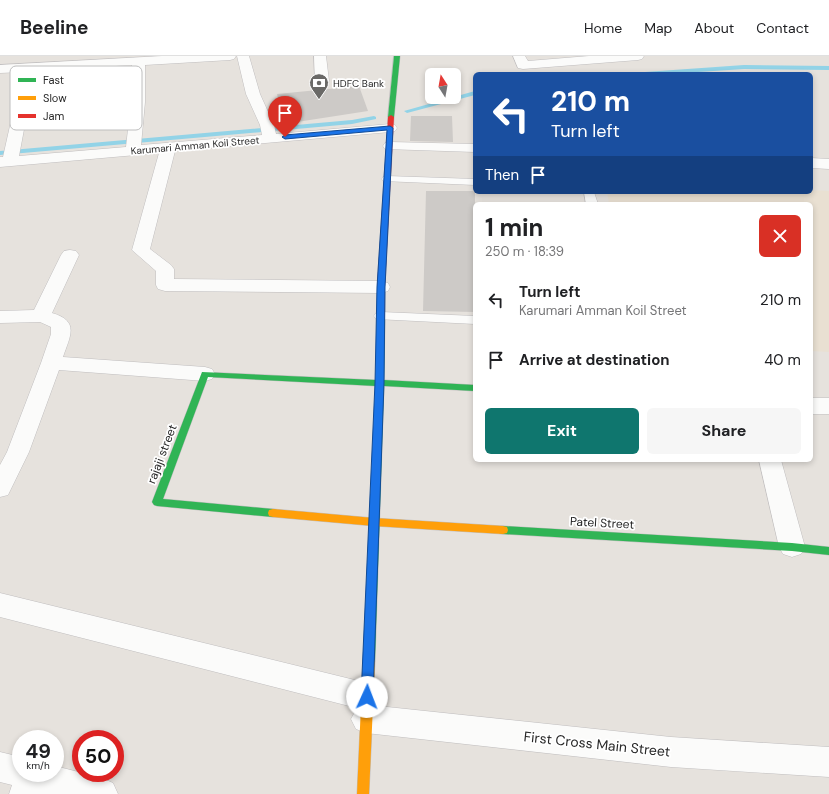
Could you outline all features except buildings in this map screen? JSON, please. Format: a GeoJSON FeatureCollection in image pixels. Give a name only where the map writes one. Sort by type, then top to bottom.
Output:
{"type":"FeatureCollection","features":[{"type":"Feature","properties":{"kind":"main road"},"geometry":{"type":"LineString","coordinates":[[363,794],[380,383],[381,287],[390,128],[397,56]]}},
{"type":"Feature","properties":{"kind":"main road"},"geometry":{"type":"LineString","coordinates":[[205,374],[473,388]]}},
{"type":"Feature","properties":{"kind":"main road","name":"rajaji street"},"geometry":{"type":"LineString","coordinates":[[205,374],[157,502],[374,522]]}},
{"type":"Feature","properties":{"kind":"main road","name":"Patel Street"},"geometry":{"type":"LineString","coordinates":[[374,522],[792,547],[829,551]]}},
{"type":"Feature","properties":{"kind":"street"},"geometry":{"type":"LineString","coordinates":[[40,66],[104,60],[139,61],[230,56]]}},
{"type":"Feature","properties":{"kind":"street"},"geometry":{"type":"LineString","coordinates":[[243,56],[253,94],[268,132]]}},
{"type":"Feature","properties":{"kind":"street"},"geometry":{"type":"LineString","coordinates":[[320,56],[322,81]]}},
{"type":"Feature","properties":{"kind":"street"},"geometry":{"type":"LineString","coordinates":[[519,56],[523,65],[638,56]]}},
{"type":"Feature","properties":{"kind":"street"},"geometry":{"type":"LineString","coordinates":[[139,61],[139,66]]}},
{"type":"Feature","properties":{"kind":"street"},"geometry":{"type":"LineString","coordinates":[[0,69],[10,68]]}},
{"type":"Feature","properties":{"kind":"street","name":"Karumari Amman Koil Street"},"geometry":{"type":"LineString","coordinates":[[9,156],[133,143],[168,148],[268,132],[390,128]]}},
{"type":"Feature","properties":{"kind":"street"},"geometry":{"type":"LineString","coordinates":[[9,156],[15,130]]}},
{"type":"Feature","properties":{"kind":"street"},"geometry":{"type":"LineString","coordinates":[[133,143],[135,130]]}},
{"type":"Feature","properties":{"kind":"street"},"geometry":{"type":"LineString","coordinates":[[390,146],[473,148]]}},
{"type":"Feature","properties":{"kind":"street"},"geometry":{"type":"LineString","coordinates":[[168,148],[141,250],[165,269],[165,285],[381,287]]}},
{"type":"Feature","properties":{"kind":"street"},"geometry":{"type":"LineString","coordinates":[[813,163],[829,164]]}},
{"type":"Feature","properties":{"kind":"street"},"geometry":{"type":"LineString","coordinates":[[41,316],[70,255]]}},
{"type":"Feature","properties":{"kind":"street"},"geometry":{"type":"LineString","coordinates":[[0,317],[41,316],[54,320],[61,326],[62,334],[18,452],[0,488]]}},
{"type":"Feature","properties":{"kind":"street"},"geometry":{"type":"LineString","coordinates":[[51,363],[205,374]]}},
{"type":"Feature","properties":{"kind":"street"},"geometry":{"type":"LineString","coordinates":[[813,406],[829,406]]}},
{"type":"Feature","properties":{"kind":"street"},"geometry":{"type":"LineString","coordinates":[[771,462],[792,547]]}},
{"type":"Feature","properties":{"kind":"street","name":"First Cross Main Street"},"geometry":{"type":"LineString","coordinates":[[0,605],[367,708],[671,752],[829,762]]}},
{"type":"Feature","properties":{"kind":"street"},"geometry":{"type":"LineString","coordinates":[[0,767],[12,772]]}},
{"type":"Feature","properties":{"kind":"street"},"geometry":{"type":"LineString","coordinates":[[44,782],[102,794]]}},
{"type":"Feature","properties":{"kind":"lane"},"geometry":{"type":"LineString","coordinates":[[387,179],[473,182]]}},
{"type":"Feature","properties":{"kind":"lane"},"geometry":{"type":"LineString","coordinates":[[381,316],[473,320]]}},
{"type":"Feature","properties":{"kind":"shaded area"},"geometry":{"type":"Polygon","coordinates":[[[813,190],[829,191],[829,352],[813,351],[813,202],[609,202],[607,194],[813,194],[813,190]]]}},
{"type":"Feature","properties":{"kind":"waterway"},"geometry":{"type":"LineString","coordinates":[[673,72],[744,67],[829,68]]}},
{"type":"Feature","properties":{"kind":"waterway"},"geometry":{"type":"LineString","coordinates":[[407,111],[473,94]]}},
{"type":"Feature","properties":{"kind":"waterway"},"geometry":{"type":"LineString","coordinates":[[0,153],[352,122],[374,118]]}},
{"type":"Feature","properties":{"kind":"traffic: fast"},"geometry":{"type":"LineString","coordinates":[[391,117],[397,56]]}},
{"type":"Feature","properties":{"kind":"traffic: fast"},"geometry":{"type":"LineString","coordinates":[[369,661],[380,383],[381,318]]}},
{"type":"Feature","properties":{"kind":"traffic: fast"},"geometry":{"type":"LineString","coordinates":[[273,513],[157,502],[205,374],[473,388]]}},
{"type":"Feature","properties":{"kind":"traffic: fast"},"geometry":{"type":"LineString","coordinates":[[503,530],[792,547],[829,551]]}},
{"type":"Feature","properties":{"kind":"traffic: slow"},"geometry":{"type":"LineString","coordinates":[[273,513],[374,522],[503,530]]}},
{"type":"Feature","properties":{"kind":"traffic: slow"},"geometry":{"type":"LineString","coordinates":[[363,794],[369,661]]}},
{"type":"Feature","properties":{"kind":"traffic: jam"},"geometry":{"type":"LineString","coordinates":[[381,318],[381,287],[391,117]]}},
{"type":"Feature","properties":{"kind":"place","name":"HDFC Bank"},"geometry":{"type":"Point","coordinates":[319,100]}},
{"type":"Feature","properties":{"kind":"route"},"geometry":{"type":"LineString","coordinates":[[285,137],[390,128],[381,287],[380,383],[367,697]]}}]}
